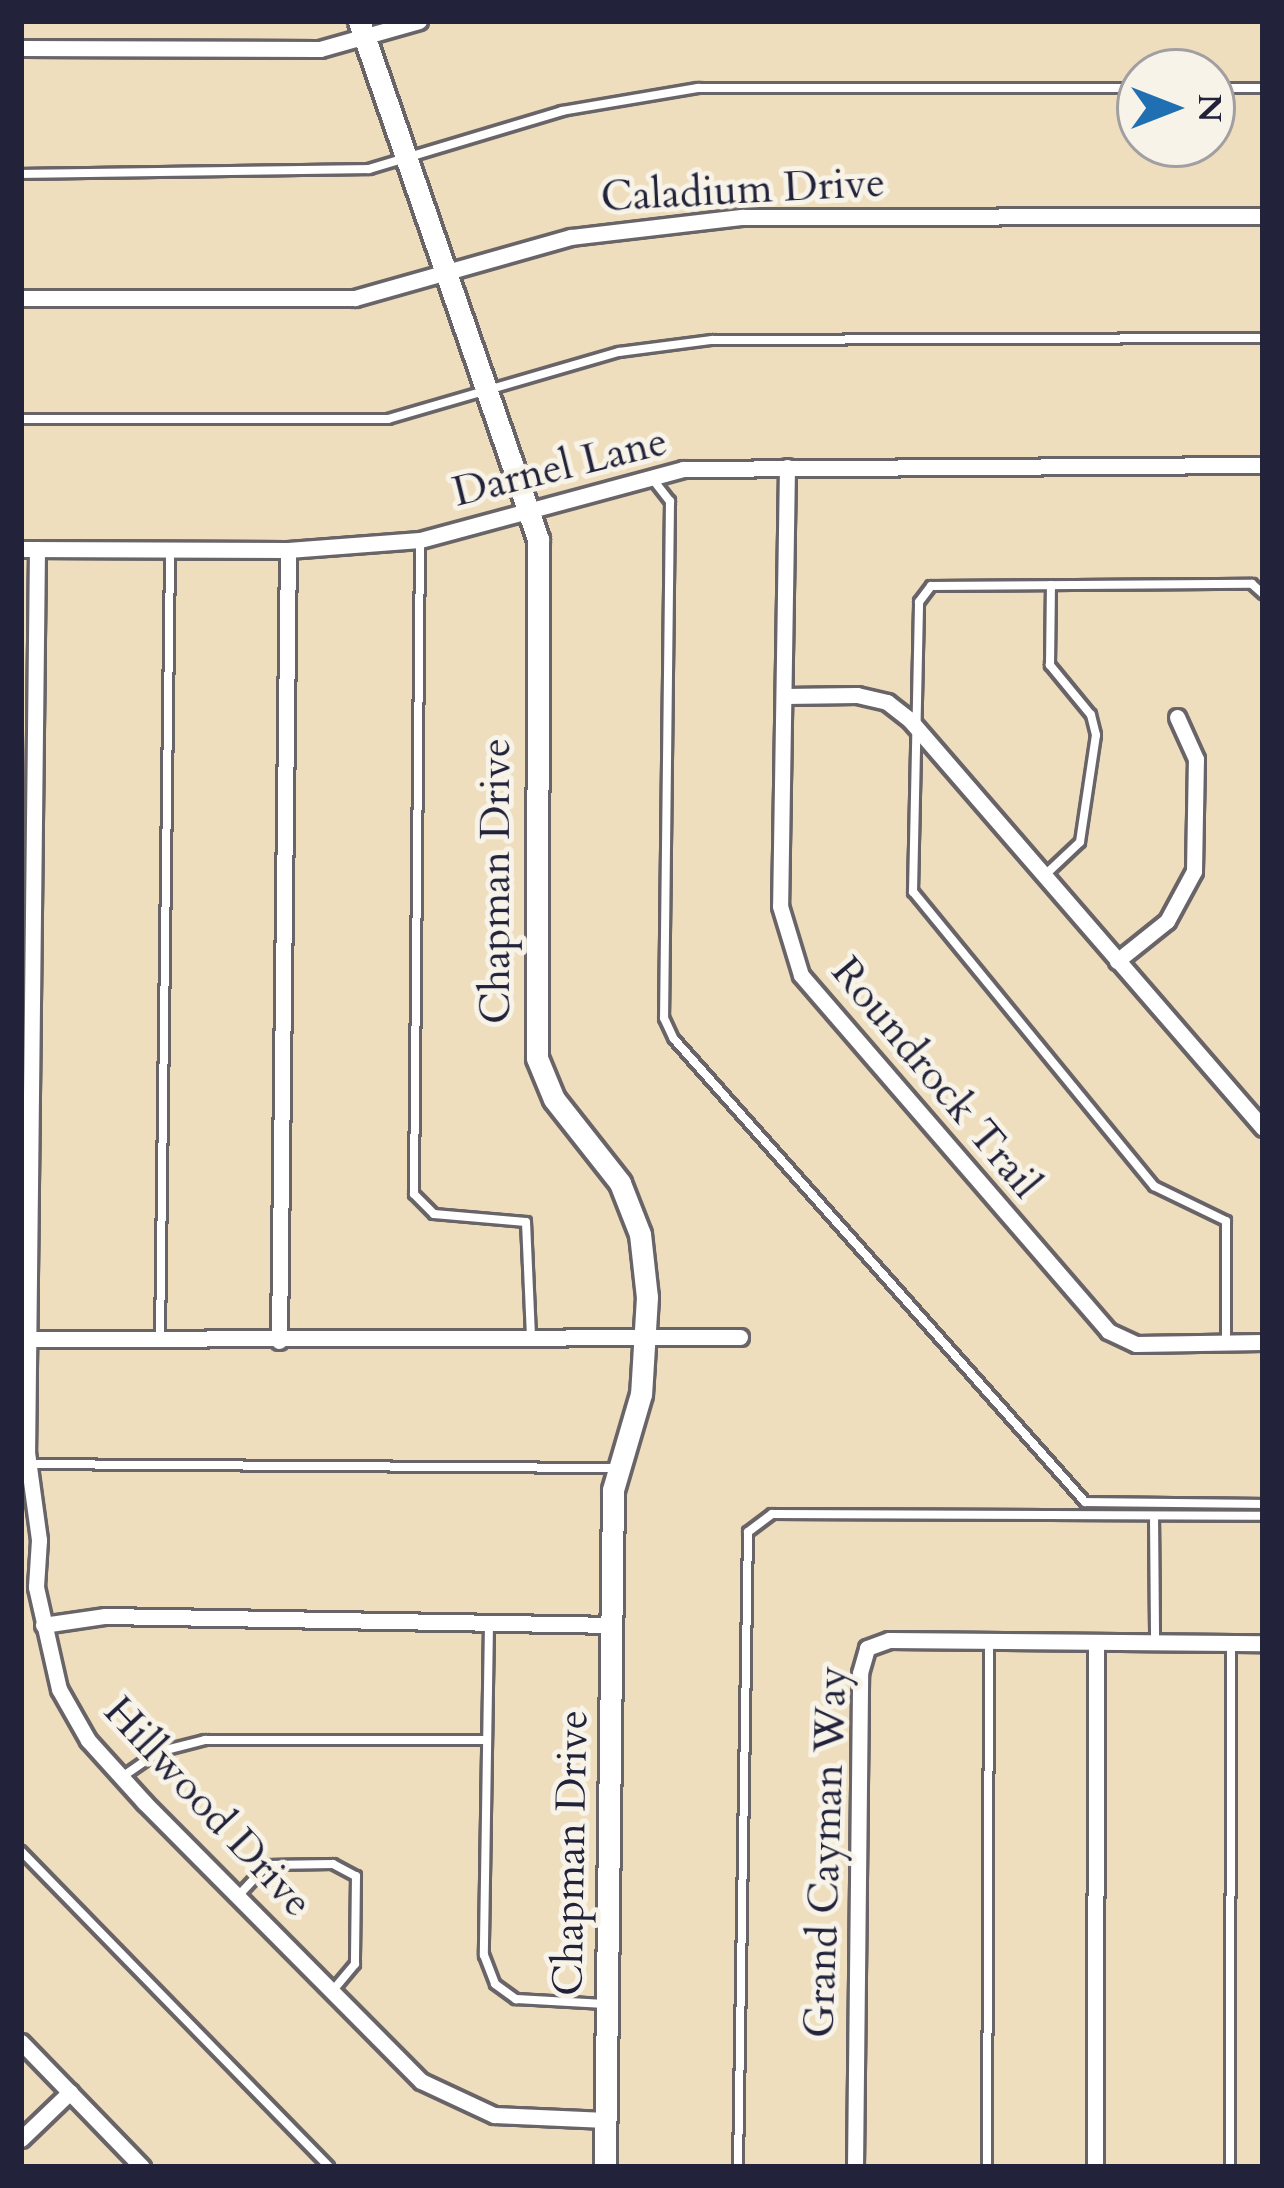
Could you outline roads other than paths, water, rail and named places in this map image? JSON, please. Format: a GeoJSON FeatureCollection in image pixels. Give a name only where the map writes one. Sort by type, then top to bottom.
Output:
{"type":"FeatureCollection","features":[{"type":"Feature","properties":{"kind":"street"},"geometry":{"type":"LineString","coordinates":[[21,48],[320,49],[362,29],[419,21]]}},
{"type":"Feature","properties":{"kind":"street","name":"Chapman Drive"},"geometry":{"type":"LineString","coordinates":[[362,29],[538,539],[537,1058],[554,1099],[620,1184],[640,1234],[641,1394],[617,1468],[605,2167]]}},
{"type":"Feature","properties":{"kind":"street","name":"Caladium Drive"},"geometry":{"type":"LineString","coordinates":[[21,298],[355,298],[448,277],[517,251],[647,223],[1263,216]]}},
{"type":"Feature","properties":{"kind":"street","name":"Darnel Lane"},"geometry":{"type":"LineString","coordinates":[[29,549],[288,550],[420,540],[650,476],[787,467],[1263,465]]}},
{"type":"Feature","properties":{"kind":"street","name":"Roundrock Trail"},"geometry":{"type":"LineString","coordinates":[[787,467],[780,906],[801,975],[1108,1331],[1136,1344],[1263,1342]]}},
{"type":"Feature","properties":{"kind":"street","name":"Hillwood Drive"},"geometry":{"type":"LineString","coordinates":[[29,549],[25,1464],[43,1624],[59,1689],[122,1777],[421,2081],[471,2110],[606,2120]]}},
{"type":"Feature","properties":{"kind":"street"},"geometry":{"type":"LineString","coordinates":[[278,1341],[288,550]]}},
{"type":"Feature","properties":{"kind":"street"},"geometry":{"type":"LineString","coordinates":[[784,696],[887,702],[919,729],[1263,1128]]}},
{"type":"Feature","properties":{"kind":"street"},"geometry":{"type":"LineString","coordinates":[[1117,961],[1166,921],[1194,871],[1196,759],[1177,717]]}},
{"type":"Feature","properties":{"kind":"street"},"geometry":{"type":"LineString","coordinates":[[29,1339],[643,1342],[740,1337]]}},
{"type":"Feature","properties":{"kind":"street"},"geometry":{"type":"LineString","coordinates":[[43,1624],[105,1616],[613,1624]]}},
{"type":"Feature","properties":{"kind":"street","name":"Grand Cayman Way"},"geometry":{"type":"LineString","coordinates":[[855,2167],[860,1660],[889,1640],[1263,1643]]}},
{"type":"Feature","properties":{"kind":"street"},"geometry":{"type":"LineString","coordinates":[[1094,2167],[1096,1643]]}},
{"type":"Feature","properties":{"kind":"street"},"geometry":{"type":"LineString","coordinates":[[21,2042],[142,2167]]}},
{"type":"Feature","properties":{"kind":"street"},"geometry":{"type":"LineString","coordinates":[[21,2140],[70,2092]]}},
{"type":"Feature","properties":{"kind":"lane"},"geometry":{"type":"LineString","coordinates":[[21,175],[316,173],[407,158],[562,110],[698,88],[1116,88]]}},
{"type":"Feature","properties":{"kind":"lane"},"geometry":{"type":"LineString","coordinates":[[21,419],[388,419],[671,342],[1263,338]]}},
{"type":"Feature","properties":{"kind":"lane"},"geometry":{"type":"LineString","coordinates":[[650,476],[670,501],[664,1018],[674,1039],[1085,1502],[1263,1504]]}},
{"type":"Feature","properties":{"kind":"lane"},"geometry":{"type":"LineString","coordinates":[[420,540],[414,1194],[434,1214],[526,1222],[531,1342]]}},
{"type":"Feature","properties":{"kind":"lane"},"geometry":{"type":"LineString","coordinates":[[160,1340],[170,550]]}},
{"type":"Feature","properties":{"kind":"lane"},"geometry":{"type":"LineString","coordinates":[[1226,1343],[1226,1221],[1154,1186],[913,892],[919,602],[931,586],[1252,584],[1263,594]]}},
{"type":"Feature","properties":{"kind":"lane"},"geometry":{"type":"LineString","coordinates":[[1045,875],[1080,842],[1096,736],[1091,715],[1050,665],[1051,585]]}},
{"type":"Feature","properties":{"kind":"lane"},"geometry":{"type":"LineString","coordinates":[[25,1464],[617,1468]]}},
{"type":"Feature","properties":{"kind":"lane"},"geometry":{"type":"LineString","coordinates":[[738,2167],[748,1532],[772,1514],[1263,1516]]}},
{"type":"Feature","properties":{"kind":"lane"},"geometry":{"type":"LineString","coordinates":[[1154,1516],[1155,1643]]}},
{"type":"Feature","properties":{"kind":"lane"},"geometry":{"type":"LineString","coordinates":[[490,1623],[484,1954],[495,1984],[516,1999],[608,2004]]}},
{"type":"Feature","properties":{"kind":"lane"},"geometry":{"type":"LineString","coordinates":[[987,2167],[989,1641]]}},
{"type":"Feature","properties":{"kind":"lane"},"geometry":{"type":"LineString","coordinates":[[1230,2167],[1231,1643]]}},
{"type":"Feature","properties":{"kind":"lane"},"geometry":{"type":"LineString","coordinates":[[122,1777],[158,1752],[205,1740],[488,1740]]}},
{"type":"Feature","properties":{"kind":"lane"},"geometry":{"type":"LineString","coordinates":[[21,1851],[329,2167]]}},
{"type":"Feature","properties":{"kind":"lane"},"geometry":{"type":"LineString","coordinates":[[238,1896],[267,1865],[333,1864],[356,1876],[356,1964],[332,1991]]}}]}
